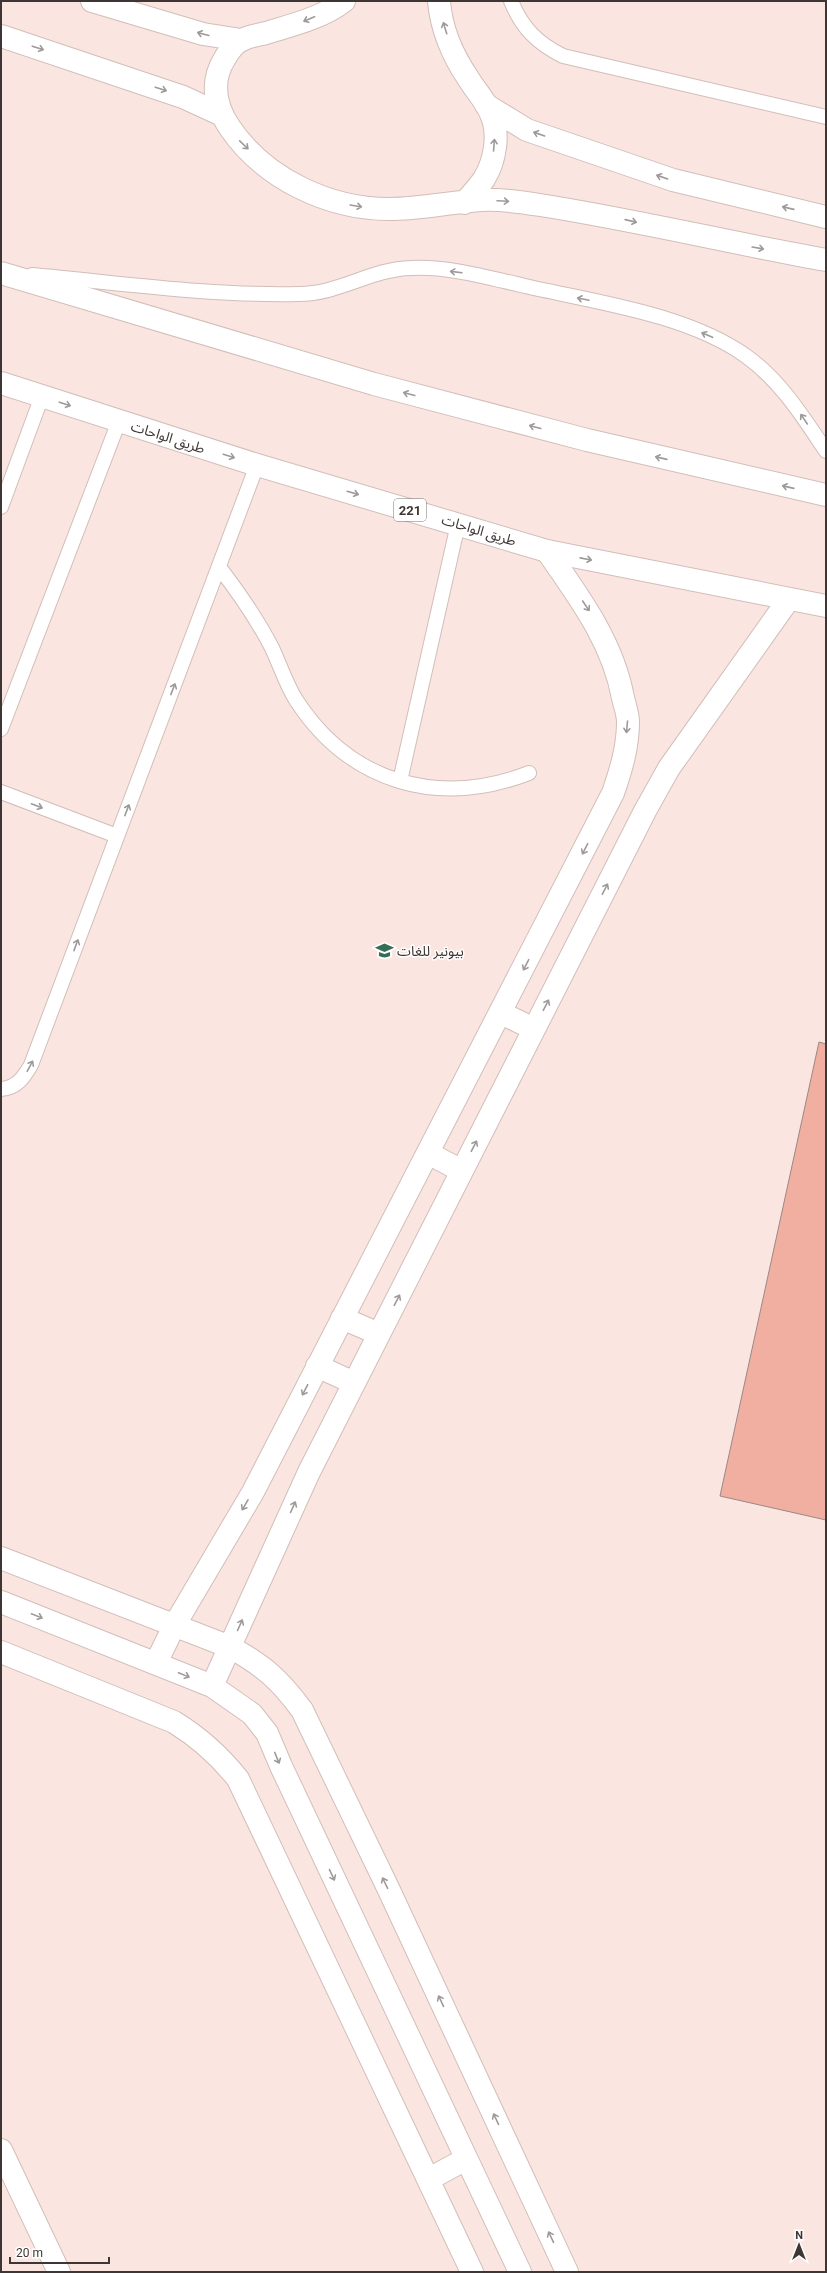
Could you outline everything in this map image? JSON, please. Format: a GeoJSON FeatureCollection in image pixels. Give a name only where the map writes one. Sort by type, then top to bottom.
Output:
{"type":"FeatureCollection","features":[{"type":"Feature","properties":{"kind":"main road"},"geometry":{"type":"LineString","coordinates":[[92,1],[203,34],[241,40]]}},
{"type":"Feature","properties":{"kind":"main road"},"geometry":{"type":"LineString","coordinates":[[344,1],[335,8],[296,24],[241,40],[231,48],[218,72],[216,100],[220,114],[236,137],[261,162],[290,182],[321,197],[355,206],[390,209],[464,203],[482,200],[517,202],[602,214],[732,243],[826,260]]}},
{"type":"Feature","properties":{"kind":"main road"},"geometry":{"type":"LineString","coordinates":[[439,1],[444,29],[467,76],[492,114],[495,131],[495,148],[491,164],[483,180],[464,203]]}},
{"type":"Feature","properties":{"kind":"main road"},"geometry":{"type":"LineString","coordinates":[[1,36],[183,96],[220,114]]}},
{"type":"Feature","properties":{"kind":"main road"},"geometry":{"type":"LineString","coordinates":[[486,105],[527,130],[673,180],[826,217]]}},
{"type":"Feature","properties":{"kind":"main road"},"geometry":{"type":"LineString","coordinates":[[1,272],[382,386],[587,440],[826,495]]}},
{"type":"Feature","properties":{"kind":"main road","name":"طريق الواحات"},"geometry":{"type":"LineString","coordinates":[[1,383],[257,465],[547,551],[826,606]]}},
{"type":"Feature","properties":{"kind":"main road"},"geometry":{"type":"LineString","coordinates":[[156,1664],[174,1626],[253,1492],[613,793],[623,763],[628,722],[621,684],[602,636],[588,610],[547,551]]}},
{"type":"Feature","properties":{"kind":"main road"},"geometry":{"type":"LineString","coordinates":[[212,1686],[309,1472],[645,811],[669,768],[789,599]]}},
{"type":"Feature","properties":{"kind":"main road"},"geometry":{"type":"LineString","coordinates":[[501,1013],[534,1029]]}},
{"type":"Feature","properties":{"kind":"main road"},"geometry":{"type":"LineString","coordinates":[[428,1152],[462,1171]]}},
{"type":"Feature","properties":{"kind":"main road"},"geometry":{"type":"LineString","coordinates":[[342,1318],[379,1334]]}},
{"type":"Feature","properties":{"kind":"main road"},"geometry":{"type":"LineString","coordinates":[[317,1366],[354,1384]]}},
{"type":"Feature","properties":{"kind":"main road"},"geometry":{"type":"LineString","coordinates":[[1,1558],[230,1648],[259,1663],[283,1684],[302,1710],[388,1888],[567,2272]]}},
{"type":"Feature","properties":{"kind":"main road"},"geometry":{"type":"LineString","coordinates":[[1,1602],[212,1686],[252,1714],[267,1733],[284,1773],[520,2272]]}},
{"type":"Feature","properties":{"kind":"main road"},"geometry":{"type":"LineString","coordinates":[[1,1652],[174,1722],[199,1737],[220,1756],[238,1779],[252,1804],[472,2272]]}},
{"type":"Feature","properties":{"kind":"main road"},"geometry":{"type":"LineString","coordinates":[[1,2150],[59,2272]]}},
{"type":"Feature","properties":{"kind":"main road"},"geometry":{"type":"LineString","coordinates":[[429,2179],[466,2160]]}},
{"type":"Feature","properties":{"kind":"lane"},"geometry":{"type":"LineString","coordinates":[[511,1],[517,16],[528,33],[544,46],[563,56],[826,117]]}},
{"type":"Feature","properties":{"kind":"lane"},"geometry":{"type":"LineString","coordinates":[[1,272],[230,294],[318,294],[386,271],[412,267],[459,272],[643,312],[712,337],[746,356],[772,379],[800,412],[826,451]]}},
{"type":"Feature","properties":{"kind":"lane"},"geometry":{"type":"LineString","coordinates":[[1,507],[42,396]]}},
{"type":"Feature","properties":{"kind":"lane"},"geometry":{"type":"LineString","coordinates":[[1,729],[119,421]]}},
{"type":"Feature","properties":{"kind":"lane"},"geometry":{"type":"LineString","coordinates":[[1,1089],[7,1089],[21,1081],[31,1065],[257,465]]}},
{"type":"Feature","properties":{"kind":"lane"},"geometry":{"type":"LineString","coordinates":[[400,781],[458,524]]}},
{"type":"Feature","properties":{"kind":"lane"},"geometry":{"type":"LineString","coordinates":[[219,567],[240,594],[258,623],[295,699],[309,719],[325,737],[344,753],[364,766],[400,781],[434,788],[458,789],[506,782],[529,773]]}},
{"type":"Feature","properties":{"kind":"lane"},"geometry":{"type":"LineString","coordinates":[[1,792],[117,836]]}},
{"type":"Feature","properties":{"kind":"building"},"geometry":{"type":"Polygon","coordinates":[[[819,1042],[826,1044],[826,1520],[720,1496],[819,1042]]]}},
{"type":"Feature","properties":{"kind":"place","name":"بيونير للغات"},"geometry":{"type":"Point","coordinates":[384,951]}}]}
